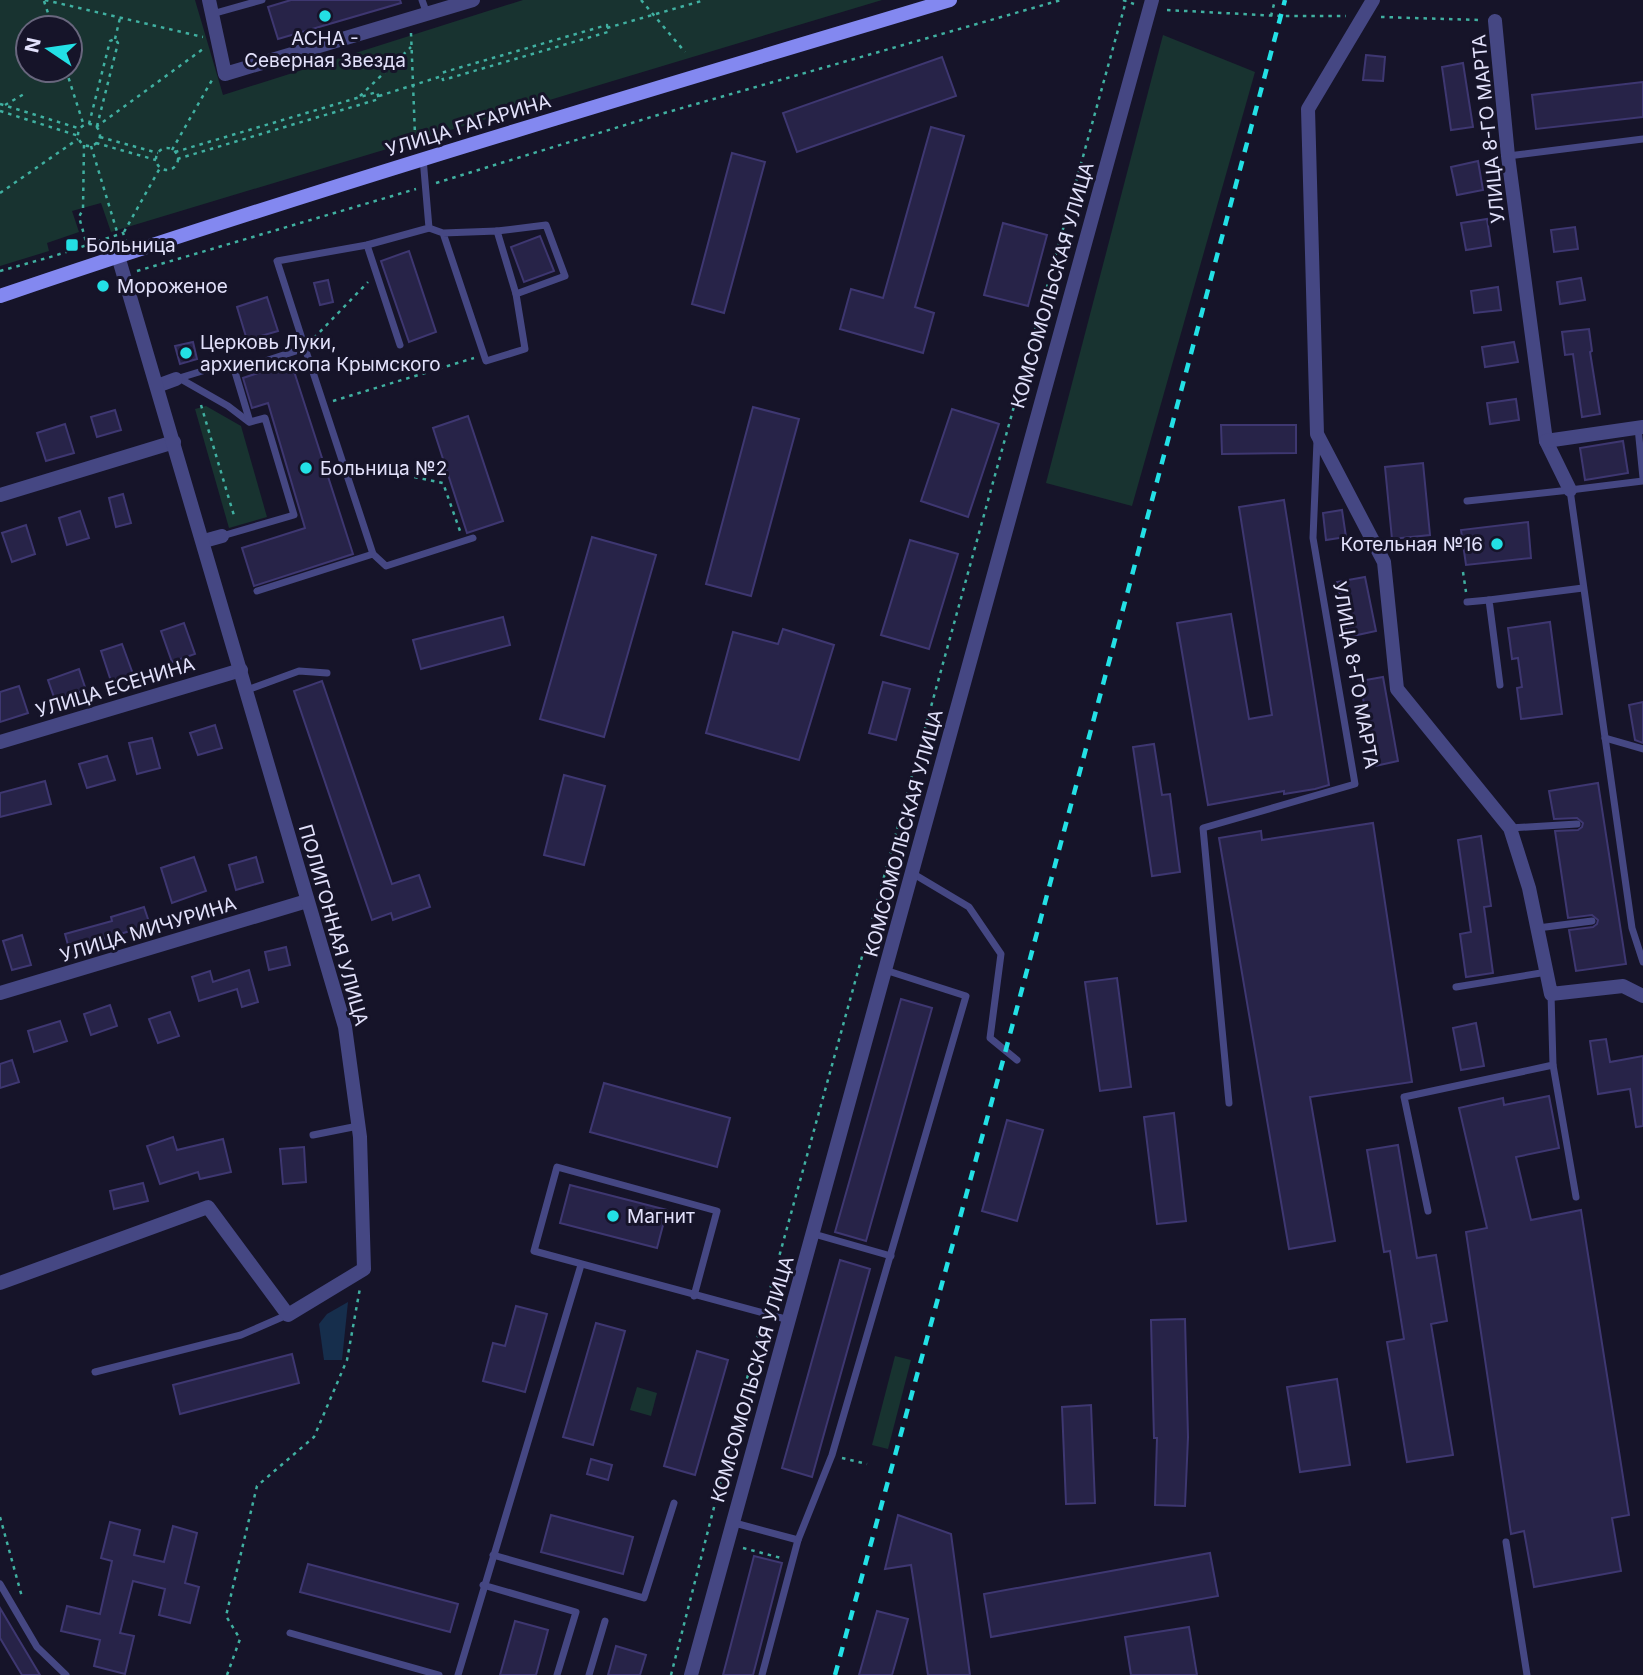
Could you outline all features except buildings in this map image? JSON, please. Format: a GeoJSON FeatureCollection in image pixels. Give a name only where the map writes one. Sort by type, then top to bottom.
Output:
{"type":"FeatureCollection","features":[{"type":"Feature","properties":{"kind":"main road","name":"УЛИЦА ГАГАРИНА"},"geometry":{"type":"LineString","coordinates":[[0,296],[423,158],[950,0]]}},
{"type":"Feature","properties":{"kind":"street"},"geometry":{"type":"LineString","coordinates":[[210,7],[225,74],[421,11],[473,0]]}},
{"type":"Feature","properties":{"kind":"street","name":"КОМСОМОЛЬСКАЯ УЛИЦА"},"geometry":{"type":"LineString","coordinates":[[691,1675],[1152,0]]}},
{"type":"Feature","properties":{"kind":"street","name":"УЛИЦА 8-ГО МАРТА"},"geometry":{"type":"LineString","coordinates":[[1373,0],[1308,109],[1317,434],[1384,562],[1397,689],[1510,828],[1529,888],[1551,994]]}},
{"type":"Feature","properties":{"kind":"street","name":"УЛИЦА 8-ГО МАРТА"},"geometry":{"type":"LineString","coordinates":[[1495,21],[1508,156],[1546,441],[1570,489]]}},
{"type":"Feature","properties":{"kind":"street","name":"ПОЛИГОННАЯ УЛИЦА"},"geometry":{"type":"LineString","coordinates":[[118,256],[345,1027],[359,1125],[364,1269]]}},
{"type":"Feature","properties":{"kind":"street"},"geometry":{"type":"LineString","coordinates":[[157,386],[177,379]]}},
{"type":"Feature","properties":{"kind":"street"},"geometry":{"type":"LineString","coordinates":[[1546,441],[1641,427]]}},
{"type":"Feature","properties":{"kind":"street"},"geometry":{"type":"LineString","coordinates":[[0,495],[174,442]]}},
{"type":"Feature","properties":{"kind":"street"},"geometry":{"type":"LineString","coordinates":[[204,541],[222,536]]}},
{"type":"Feature","properties":{"kind":"street","name":"УЛИЦА ЕСЕНИНА"},"geometry":{"type":"LineString","coordinates":[[0,742],[241,670]]}},
{"type":"Feature","properties":{"kind":"street","name":"УЛИЦА МИЧУРИНА"},"geometry":{"type":"LineString","coordinates":[[0,993],[307,901]]}},
{"type":"Feature","properties":{"kind":"street"},"geometry":{"type":"LineString","coordinates":[[1551,994],[1622,986],[1643,996]]}},
{"type":"Feature","properties":{"kind":"street"},"geometry":{"type":"LineString","coordinates":[[0,1283],[208,1207],[288,1315],[364,1269]]}},
{"type":"Feature","properties":{"kind":"lane"},"geometry":{"type":"LineString","coordinates":[[210,7],[262,0]]}},
{"type":"Feature","properties":{"kind":"lane"},"geometry":{"type":"LineString","coordinates":[[1508,156],[1643,139]]}},
{"type":"Feature","properties":{"kind":"lane"},"geometry":{"type":"LineString","coordinates":[[423,158],[429,228]]}},
{"type":"Feature","properties":{"kind":"lane"},"geometry":{"type":"LineString","coordinates":[[473,538],[386,566],[373,554],[277,261],[367,246],[429,228],[443,233],[497,232],[547,225],[565,276],[516,293]]}},
{"type":"Feature","properties":{"kind":"lane"},"geometry":{"type":"LineString","coordinates":[[443,233],[486,361],[525,349],[516,293],[497,232]]}},
{"type":"Feature","properties":{"kind":"lane"},"geometry":{"type":"LineString","coordinates":[[367,246],[400,345]]}},
{"type":"Feature","properties":{"kind":"lane"},"geometry":{"type":"LineString","coordinates":[[235,371],[305,348]]}},
{"type":"Feature","properties":{"kind":"lane"},"geometry":{"type":"LineString","coordinates":[[177,379],[232,362],[250,422]]}},
{"type":"Feature","properties":{"kind":"lane"},"geometry":{"type":"LineString","coordinates":[[177,379],[197,388],[250,422],[265,418],[293,515],[222,536]]}},
{"type":"Feature","properties":{"kind":"lane"},"geometry":{"type":"LineString","coordinates":[[1467,502],[1643,479],[1641,427]]}},
{"type":"Feature","properties":{"kind":"lane","name":"УЛИЦА 8-ГО МАРТА"},"geometry":{"type":"LineString","coordinates":[[1229,1103],[1203,828],[1355,784],[1314,538],[1317,434]]}},
{"type":"Feature","properties":{"kind":"lane"},"geometry":{"type":"LineString","coordinates":[[1570,489],[1632,928],[1643,962]]}},
{"type":"Feature","properties":{"kind":"lane"},"geometry":{"type":"LineString","coordinates":[[257,590],[373,554]]}},
{"type":"Feature","properties":{"kind":"lane"},"geometry":{"type":"LineString","coordinates":[[1467,603],[1583,588]]}},
{"type":"Feature","properties":{"kind":"lane"},"geometry":{"type":"LineString","coordinates":[[1489,600],[1500,685]]}},
{"type":"Feature","properties":{"kind":"lane"},"geometry":{"type":"LineString","coordinates":[[247,690],[299,671],[327,673]]}},
{"type":"Feature","properties":{"kind":"lane"},"geometry":{"type":"LineString","coordinates":[[1605,738],[1643,749]]}},
{"type":"Feature","properties":{"kind":"lane"},"geometry":{"type":"LineString","coordinates":[[1510,828],[1577,824]]}},
{"type":"Feature","properties":{"kind":"lane"},"geometry":{"type":"LineString","coordinates":[[912,873],[969,907],[1001,954],[990,1038],[1017,1060]]}},
{"type":"Feature","properties":{"kind":"lane"},"geometry":{"type":"LineString","coordinates":[[1538,928],[1592,920]]}},
{"type":"Feature","properties":{"kind":"lane"},"geometry":{"type":"LineString","coordinates":[[762,1675],[798,1540],[832,1455],[966,996],[886,970]]}},
{"type":"Feature","properties":{"kind":"lane"},"geometry":{"type":"LineString","coordinates":[[1456,988],[1547,972]]}},
{"type":"Feature","properties":{"kind":"lane"},"geometry":{"type":"LineString","coordinates":[[1551,994],[1553,1065],[1576,1197]]}},
{"type":"Feature","properties":{"kind":"lane"},"geometry":{"type":"LineString","coordinates":[[1428,1210],[1404,1097],[1553,1065]]}},
{"type":"Feature","properties":{"kind":"lane"},"geometry":{"type":"LineString","coordinates":[[313,1135],[359,1125]]}},
{"type":"Feature","properties":{"kind":"lane"},"geometry":{"type":"LineString","coordinates":[[694,1296],[717,1212],[558,1167],[534,1251],[694,1296],[790,1321]]}},
{"type":"Feature","properties":{"kind":"lane"},"geometry":{"type":"LineString","coordinates":[[814,1234],[891,1256]]}},
{"type":"Feature","properties":{"kind":"lane"},"geometry":{"type":"LineString","coordinates":[[458,1675],[581,1265]]}},
{"type":"Feature","properties":{"kind":"lane"},"geometry":{"type":"LineString","coordinates":[[94,1372],[241,1335],[288,1315]]}},
{"type":"Feature","properties":{"kind":"lane"},"geometry":{"type":"LineString","coordinates":[[492,1555],[644,1598],[674,1503]]}},
{"type":"Feature","properties":{"kind":"lane"},"geometry":{"type":"LineString","coordinates":[[731,1522],[798,1540]]}},
{"type":"Feature","properties":{"kind":"lane"},"geometry":{"type":"LineString","coordinates":[[1506,1542],[1527,1675]]}},
{"type":"Feature","properties":{"kind":"lane"},"geometry":{"type":"LineString","coordinates":[[0,1584],[37,1647],[66,1675]]}},
{"type":"Feature","properties":{"kind":"lane"},"geometry":{"type":"LineString","coordinates":[[483,1585],[576,1612],[557,1675]]}},
{"type":"Feature","properties":{"kind":"lane"},"geometry":{"type":"LineString","coordinates":[[589,1675],[605,1620]]}},
{"type":"Feature","properties":{"kind":"lane"},"geometry":{"type":"LineString","coordinates":[[290,1633],[439,1675]]}},
{"type":"Feature","properties":{"kind":"path"},"geometry":{"type":"LineString","coordinates":[[44,0],[202,37]]}},
{"type":"Feature","properties":{"kind":"path"},"geometry":{"type":"LineString","coordinates":[[641,0],[685,52]]}},
{"type":"Feature","properties":{"kind":"path"},"geometry":{"type":"LineString","coordinates":[[607,28],[705,0]]}},
{"type":"Feature","properties":{"kind":"path"},"geometry":{"type":"LineString","coordinates":[[134,272],[661,114],[1061,0]]}},
{"type":"Feature","properties":{"kind":"path"},"geometry":{"type":"LineString","coordinates":[[1271,16],[1275,0]]}},
{"type":"Feature","properties":{"kind":"path"},"geometry":{"type":"LineString","coordinates":[[671,1675],[764,1314],[1124,1],[1134,4]]}},
{"type":"Feature","properties":{"kind":"path"},"geometry":{"type":"LineString","coordinates":[[1167,10],[1271,16],[1495,21]]}},
{"type":"Feature","properties":{"kind":"path"},"geometry":{"type":"LineString","coordinates":[[415,135],[411,47],[421,11]]}},
{"type":"Feature","properties":{"kind":"path"},"geometry":{"type":"LineString","coordinates":[[84,145],[91,146],[96,143],[99,136],[96,127],[118,43],[116,38],[120,18]]}},
{"type":"Feature","properties":{"kind":"path"},"geometry":{"type":"LineString","coordinates":[[607,25],[607,28],[608,32],[443,80],[440,73],[607,25]]}},
{"type":"Feature","properties":{"kind":"path"},"geometry":{"type":"LineString","coordinates":[[0,193],[78,137],[83,127],[89,124],[110,41],[116,38]]}},
{"type":"Feature","properties":{"kind":"path"},"geometry":{"type":"LineString","coordinates":[[359,98],[411,47]]}},
{"type":"Feature","properties":{"kind":"path"},"geometry":{"type":"LineString","coordinates":[[96,127],[204,48]]}},
{"type":"Feature","properties":{"kind":"path"},"geometry":{"type":"LineString","coordinates":[[173,151],[222,61]]}},
{"type":"Feature","properties":{"kind":"path"},"geometry":{"type":"LineString","coordinates":[[177,159],[173,151],[167,148],[158,153],[156,160],[160,168],[173,168],[177,159],[379,99],[379,96],[442,76]]}},
{"type":"Feature","properties":{"kind":"path"},"geometry":{"type":"LineString","coordinates":[[70,84],[83,127]]}},
{"type":"Feature","properties":{"kind":"path"},"geometry":{"type":"LineString","coordinates":[[173,151],[377,92],[379,96]]}},
{"type":"Feature","properties":{"kind":"path"},"geometry":{"type":"LineString","coordinates":[[5,105],[24,94]]}},
{"type":"Feature","properties":{"kind":"path"},"geometry":{"type":"LineString","coordinates":[[0,104],[83,127]]}},
{"type":"Feature","properties":{"kind":"path"},"geometry":{"type":"LineString","coordinates":[[0,111],[78,137],[84,145],[83,209],[79,217],[88,245],[0,271]]}},
{"type":"Feature","properties":{"kind":"path"},"geometry":{"type":"LineString","coordinates":[[89,124],[96,127]]}},
{"type":"Feature","properties":{"kind":"path"},"geometry":{"type":"LineString","coordinates":[[99,136],[158,153]]}},
{"type":"Feature","properties":{"kind":"path"},"geometry":{"type":"LineString","coordinates":[[96,143],[156,160]]}},
{"type":"Feature","properties":{"kind":"path"},"geometry":{"type":"LineString","coordinates":[[91,146],[118,235]]}},
{"type":"Feature","properties":{"kind":"path"},"geometry":{"type":"LineString","coordinates":[[123,233],[160,168]]}},
{"type":"Feature","properties":{"kind":"path"},"geometry":{"type":"LineString","coordinates":[[305,348],[376,273]]}},
{"type":"Feature","properties":{"kind":"path"},"geometry":{"type":"LineString","coordinates":[[323,404],[484,356]]}},
{"type":"Feature","properties":{"kind":"path"},"geometry":{"type":"LineString","coordinates":[[197,388],[238,531]]}},
{"type":"Feature","properties":{"kind":"path"},"geometry":{"type":"LineString","coordinates":[[343,463],[443,482],[463,541]]}},
{"type":"Feature","properties":{"kind":"path"},"geometry":{"type":"LineString","coordinates":[[1463,572],[1467,603]]}},
{"type":"Feature","properties":{"kind":"path"},"geometry":{"type":"LineString","coordinates":[[227,1675],[240,1639],[226,1616],[257,1486],[314,1437],[347,1360],[364,1269]]}},
{"type":"Feature","properties":{"kind":"path"},"geometry":{"type":"LineString","coordinates":[[832,1455],[867,1464]]}},
{"type":"Feature","properties":{"kind":"path"},"geometry":{"type":"LineString","coordinates":[[0,1517],[26,1608]]}},
{"type":"Feature","properties":{"kind":"path"},"geometry":{"type":"LineString","coordinates":[[706,1539],[788,1560]]}},
{"type":"Feature","properties":{"kind":"green space"},"geometry":{"type":"Polygon","coordinates":[[[0,0],[195,0],[223,95],[523,0],[882,0],[111,232],[101,203],[72,211],[79,232],[47,243],[49,251],[0,266],[0,0]]]}},
{"type":"Feature","properties":{"kind":"green space"},"geometry":{"type":"Polygon","coordinates":[[[1163,35],[1255,72],[1132,506],[1046,483],[1163,35]]]}},
{"type":"Feature","properties":{"kind":"green space"},"geometry":{"type":"Polygon","coordinates":[[[206,406],[241,426],[267,517],[229,528],[195,409],[206,406]]]}},
{"type":"Feature","properties":{"kind":"green space"},"geometry":{"type":"Polygon","coordinates":[[[895,1356],[911,1360],[888,1449],[872,1445],[895,1356]]]}},
{"type":"Feature","properties":{"kind":"green space"},"geometry":{"type":"Polygon","coordinates":[[[637,1387],[657,1393],[651,1416],[630,1410],[637,1387]]]}},
{"type":"Feature","properties":{"kind":"water"},"geometry":{"type":"Polygon","coordinates":[[[348,1302],[342,1360],[324,1360],[319,1324],[327,1314],[348,1302]]]}},
{"type":"Feature","properties":{"kind":"railway"},"geometry":{"type":"LineString","coordinates":[[835,1675],[1005,1053],[1285,0]]}},
{"type":"Feature","properties":{"kind":"place","name":"АСНА - Северная Звезда"},"geometry":{"type":"Point","coordinates":[325,16]}},
{"type":"Feature","properties":{"kind":"place","name":"Больница"},"geometry":{"type":"Point","coordinates":[72,245]}},
{"type":"Feature","properties":{"kind":"place","name":"Мороженое"},"geometry":{"type":"Point","coordinates":[103,286]}},
{"type":"Feature","properties":{"kind":"place","name":"Церковь Луки, архиепископа Крымского"},"geometry":{"type":"Point","coordinates":[186,353]}},
{"type":"Feature","properties":{"kind":"place","name":"Больница №2"},"geometry":{"type":"Point","coordinates":[306,468]}},
{"type":"Feature","properties":{"kind":"place","name":"Котельная №16"},"geometry":{"type":"Point","coordinates":[1497,544]}},
{"type":"Feature","properties":{"kind":"place","name":"Магнит"},"geometry":{"type":"Point","coordinates":[613,1216]}}]}
